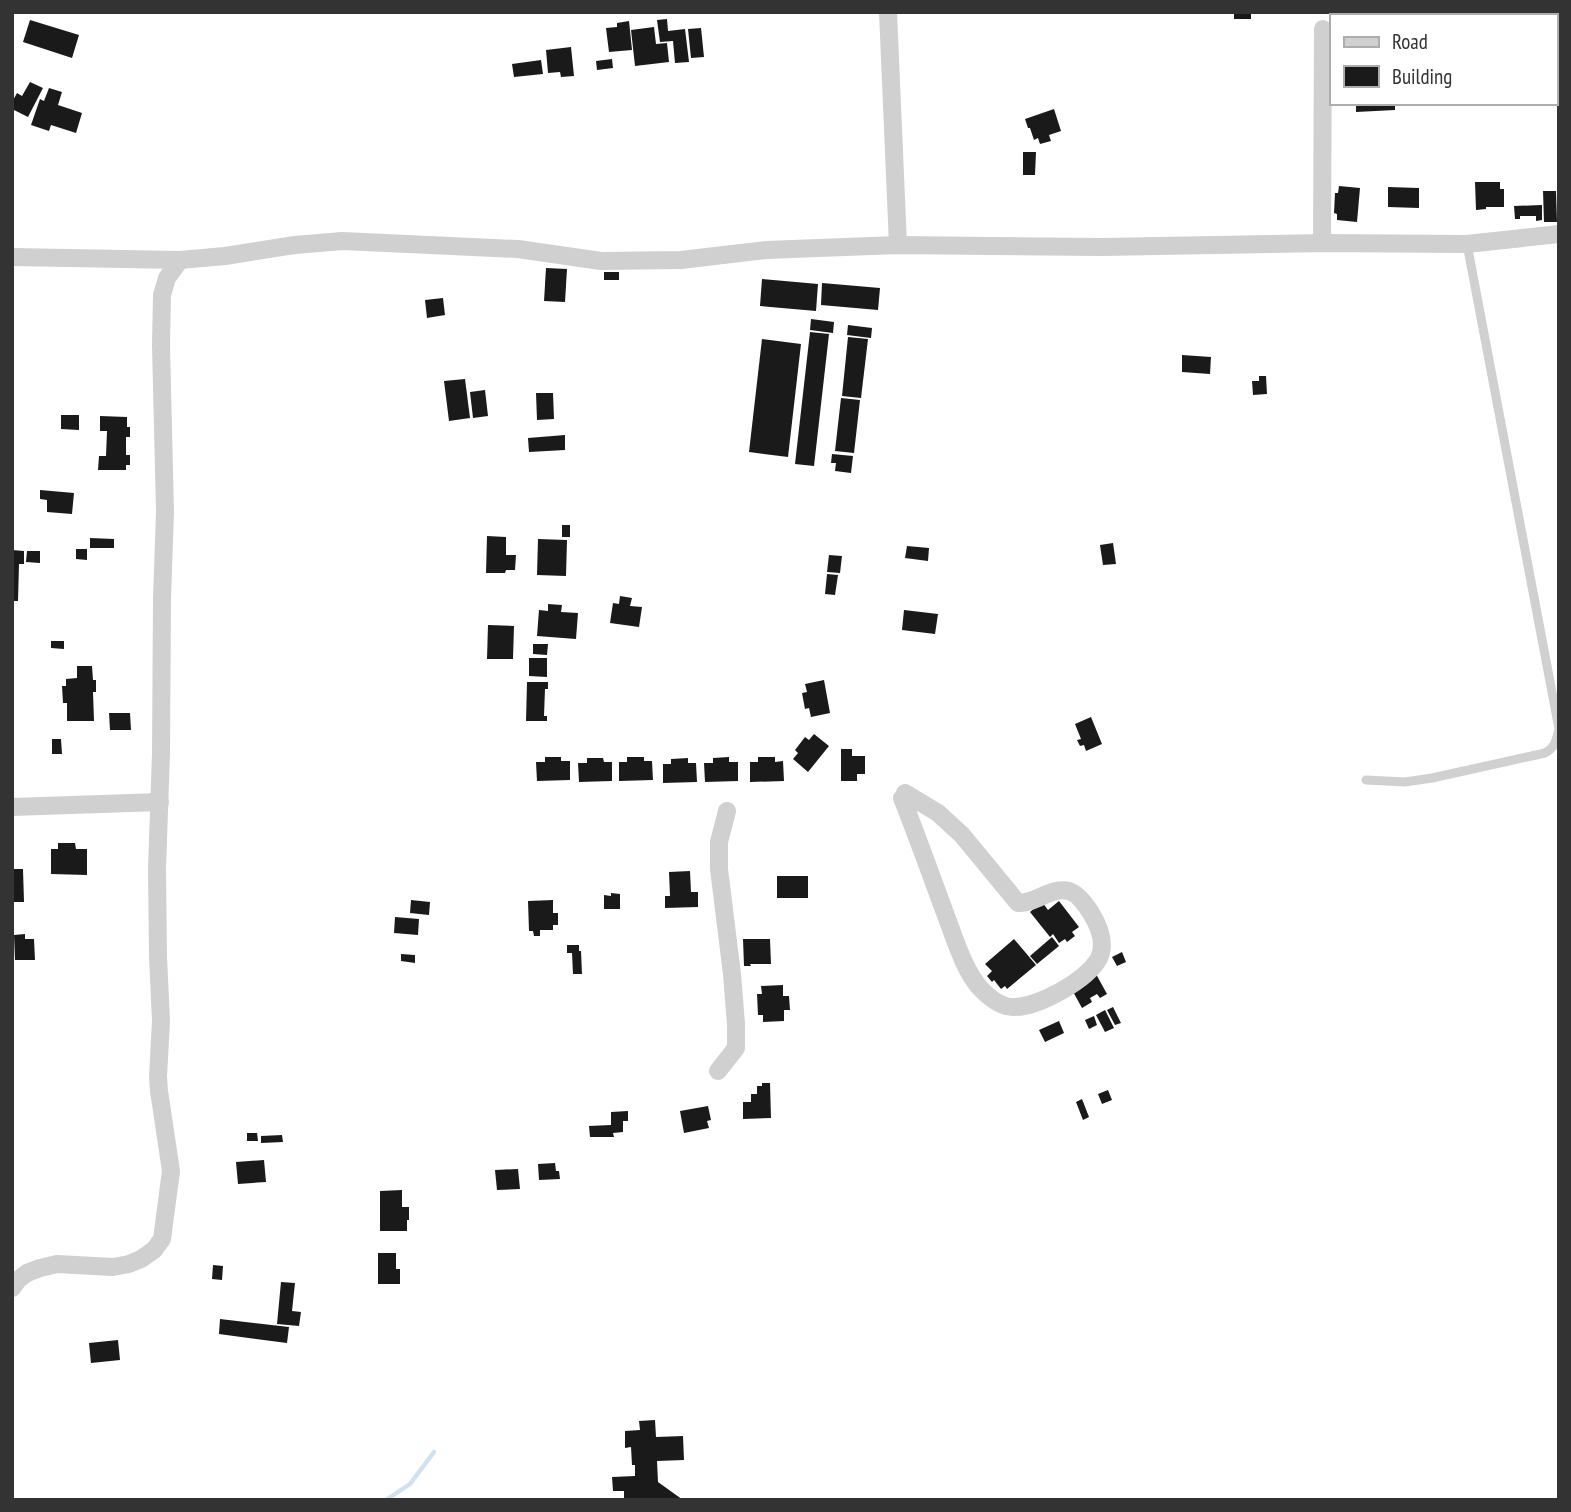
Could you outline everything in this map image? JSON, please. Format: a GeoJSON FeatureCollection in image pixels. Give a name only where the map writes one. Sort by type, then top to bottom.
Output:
{"type":"FeatureCollection","features":[{"type":"Feature","properties":{"kind":"street"},"geometry":{"type":"LineString","coordinates":[[888,12],[898,245]]}},
{"type":"Feature","properties":{"kind":"street"},"geometry":{"type":"LineString","coordinates":[[1322,243],[1323,29]]}},
{"type":"Feature","properties":{"kind":"street"},"geometry":{"type":"LineString","coordinates":[[12,257],[180,260],[342,241],[518,249],[601,261],[681,260],[766,250],[898,245],[1102,247],[1322,243],[1467,244],[1559,234]]}},
{"type":"Feature","properties":{"kind":"street"},"geometry":{"type":"LineString","coordinates":[[12,1288],[27,1273],[57,1264],[113,1267],[129,1264],[154,1250],[162,1239],[171,1171],[158,1077],[161,1021],[157,881],[164,512],[162,295],[167,278],[180,260]]}},
{"type":"Feature","properties":{"kind":"street"},"geometry":{"type":"LineString","coordinates":[[904,795],[939,813],[962,835],[1018,903],[1026,903],[1060,890],[1072,892],[1085,904],[1099,926],[1101,943],[1099,957],[1089,971],[1056,994],[1030,1006],[1010,1008],[994,1001],[979,987],[954,938],[904,795]]}},
{"type":"Feature","properties":{"kind":"street"},"geometry":{"type":"LineString","coordinates":[[12,807],[160,802]]}},
{"type":"Feature","properties":{"kind":"street"},"geometry":{"type":"LineString","coordinates":[[718,1071],[736,1048],[733,987],[719,869],[719,842],[727,811]]}},
{"type":"Feature","properties":{"kind":"lane"},"geometry":{"type":"LineString","coordinates":[[1366,780],[1405,782],[1432,778],[1545,753],[1555,744],[1559,729],[1467,244]]}},
{"type":"Feature","properties":{"kind":"building"},"geometry":{"type":"Polygon","coordinates":[[[1234,12],[1251,12],[1251,19],[1234,19],[1234,12]]]}},
{"type":"Feature","properties":{"kind":"building"},"geometry":{"type":"Polygon","coordinates":[[[667,19],[668,31],[685,29],[689,62],[675,63],[673,41],[660,42],[657,20],[667,19]]]}},
{"type":"Feature","properties":{"kind":"building"},"geometry":{"type":"Polygon","coordinates":[[[30,20],[79,35],[72,58],[23,42],[30,20]]]}},
{"type":"Feature","properties":{"kind":"building"},"geometry":{"type":"Polygon","coordinates":[[[629,21],[632,50],[609,52],[606,28],[617,27],[617,23],[629,21]]]}},
{"type":"Feature","properties":{"kind":"building"},"geometry":{"type":"Polygon","coordinates":[[[654,27],[656,44],[667,43],[669,62],[635,66],[631,30],[654,27]]]}},
{"type":"Feature","properties":{"kind":"building"},"geometry":{"type":"Polygon","coordinates":[[[701,28],[704,57],[691,58],[688,29],[701,28]]]}},
{"type":"Feature","properties":{"kind":"building"},"geometry":{"type":"Polygon","coordinates":[[[571,47],[574,76],[561,77],[560,72],[548,73],[546,50],[571,47]]]}},
{"type":"Feature","properties":{"kind":"building"},"geometry":{"type":"Polygon","coordinates":[[[612,59],[613,68],[597,70],[596,61],[612,59]]]}},
{"type":"Feature","properties":{"kind":"building"},"geometry":{"type":"Polygon","coordinates":[[[541,60],[543,74],[514,77],[512,64],[541,60]]]}},
{"type":"Feature","properties":{"kind":"building"},"geometry":{"type":"Polygon","coordinates":[[[30,82],[43,88],[28,117],[12,109],[12,102],[17,93],[22,96],[30,82]]]}},
{"type":"Feature","properties":{"kind":"building"},"geometry":{"type":"Polygon","coordinates":[[[49,88],[62,92],[58,105],[82,113],[76,133],[51,125],[49,131],[31,125],[40,99],[44,101],[49,88]]]}},
{"type":"Feature","properties":{"kind":"building"},"geometry":{"type":"Polygon","coordinates":[[[1356,105],[1395,105],[1395,110],[1356,112],[1356,105]]]}},
{"type":"Feature","properties":{"kind":"building"},"geometry":{"type":"Polygon","coordinates":[[[1054,109],[1061,131],[1049,135],[1051,141],[1040,144],[1038,138],[1034,140],[1025,119],[1054,109]]]}},
{"type":"Feature","properties":{"kind":"building"},"geometry":{"type":"Polygon","coordinates":[[[1023,152],[1036,152],[1035,175],[1023,175],[1023,152]]]}},
{"type":"Feature","properties":{"kind":"building"},"geometry":{"type":"Polygon","coordinates":[[[1475,182],[1500,182],[1500,189],[1504,189],[1504,207],[1476,210],[1475,182]]]}},
{"type":"Feature","properties":{"kind":"building"},"geometry":{"type":"Polygon","coordinates":[[[1339,186],[1360,188],[1357,222],[1337,220],[1337,214],[1334,213],[1335,193],[1338,193],[1339,186]]]}},
{"type":"Feature","properties":{"kind":"building"},"geometry":{"type":"Polygon","coordinates":[[[1388,187],[1419,188],[1419,208],[1388,207],[1388,187]]]}},
{"type":"Feature","properties":{"kind":"building"},"geometry":{"type":"Polygon","coordinates":[[[1543,191],[1556,191],[1557,222],[1544,222],[1543,191]]]}},
{"type":"Feature","properties":{"kind":"building"},"geometry":{"type":"Polygon","coordinates":[[[1542,205],[1542,220],[1536,221],[1536,216],[1520,216],[1520,219],[1515,219],[1514,206],[1542,205]]]}},
{"type":"Feature","properties":{"kind":"building"},"geometry":{"type":"Polygon","coordinates":[[[546,268],[567,269],[565,302],[544,301],[546,268]]]}},
{"type":"Feature","properties":{"kind":"building"},"geometry":{"type":"Polygon","coordinates":[[[604,272],[619,272],[619,280],[604,280],[604,272]]]}},
{"type":"Feature","properties":{"kind":"building"},"geometry":{"type":"Polygon","coordinates":[[[762,279],[818,284],[816,311],[760,306],[762,279]]]}},
{"type":"Feature","properties":{"kind":"building"},"geometry":{"type":"Polygon","coordinates":[[[822,283],[880,288],[878,310],[821,305],[822,283]]]}},
{"type":"Feature","properties":{"kind":"building"},"geometry":{"type":"Polygon","coordinates":[[[443,298],[445,315],[427,318],[425,300],[443,298]]]}},
{"type":"Feature","properties":{"kind":"building"},"geometry":{"type":"Polygon","coordinates":[[[811,319],[834,322],[833,333],[810,330],[811,319]]]}},
{"type":"Feature","properties":{"kind":"building"},"geometry":{"type":"Polygon","coordinates":[[[848,325],[872,328],[871,338],[847,335],[848,325]]]}},
{"type":"Feature","properties":{"kind":"building"},"geometry":{"type":"Polygon","coordinates":[[[810,332],[829,334],[814,466],[795,464],[810,332]]]}},
{"type":"Feature","properties":{"kind":"building"},"geometry":{"type":"Polygon","coordinates":[[[848,337],[868,339],[861,398],[842,396],[848,337]]]}},
{"type":"Feature","properties":{"kind":"building"},"geometry":{"type":"Polygon","coordinates":[[[762,339],[801,344],[788,457],[749,452],[762,339]]]}},
{"type":"Feature","properties":{"kind":"building"},"geometry":{"type":"Polygon","coordinates":[[[1182,355],[1211,357],[1210,374],[1182,372],[1182,355]]]}},
{"type":"Feature","properties":{"kind":"building"},"geometry":{"type":"Polygon","coordinates":[[[1259,376],[1266,376],[1267,394],[1253,395],[1252,381],[1259,381],[1259,376]]]}},
{"type":"Feature","properties":{"kind":"building"},"geometry":{"type":"Polygon","coordinates":[[[465,379],[470,418],[449,421],[444,381],[465,379]]]}},
{"type":"Feature","properties":{"kind":"building"},"geometry":{"type":"Polygon","coordinates":[[[485,390],[488,416],[473,418],[470,392],[485,390]]]}},
{"type":"Feature","properties":{"kind":"building"},"geometry":{"type":"Polygon","coordinates":[[[536,393],[553,393],[554,419],[537,420],[536,393]]]}},
{"type":"Feature","properties":{"kind":"building"},"geometry":{"type":"Polygon","coordinates":[[[841,398],[860,400],[854,453],[835,451],[841,398]]]}},
{"type":"Feature","properties":{"kind":"building"},"geometry":{"type":"Polygon","coordinates":[[[61,415],[79,415],[79,430],[61,429],[61,415]]]}},
{"type":"Feature","properties":{"kind":"building"},"geometry":{"type":"Polygon","coordinates":[[[100,416],[127,417],[130,437],[126,437],[126,455],[130,455],[130,465],[126,465],[126,470],[98,470],[99,456],[106,456],[107,431],[100,431],[100,416]]]}},
{"type":"Feature","properties":{"kind":"building"},"geometry":{"type":"Polygon","coordinates":[[[565,435],[565,450],[529,452],[528,438],[565,435]]]}},
{"type":"Feature","properties":{"kind":"building"},"geometry":{"type":"Polygon","coordinates":[[[832,454],[853,456],[851,473],[835,471],[836,463],[831,463],[832,454]]]}},
{"type":"Feature","properties":{"kind":"building"},"geometry":{"type":"Polygon","coordinates":[[[40,490],[74,493],[72,514],[47,512],[47,500],[40,499],[40,490]]]}},
{"type":"Feature","properties":{"kind":"building"},"geometry":{"type":"Polygon","coordinates":[[[562,525],[570,525],[570,537],[562,537],[562,525]]]}},
{"type":"Feature","properties":{"kind":"building"},"geometry":{"type":"Polygon","coordinates":[[[487,536],[506,537],[506,555],[516,555],[515,570],[486,573],[487,536]]]}},
{"type":"Feature","properties":{"kind":"building"},"geometry":{"type":"Polygon","coordinates":[[[90,538],[114,539],[114,548],[90,548],[90,538]]]}},
{"type":"Feature","properties":{"kind":"building"},"geometry":{"type":"Polygon","coordinates":[[[538,539],[567,540],[566,576],[537,575],[538,539]]]}},
{"type":"Feature","properties":{"kind":"building"},"geometry":{"type":"Polygon","coordinates":[[[1113,543],[1116,564],[1103,565],[1100,545],[1113,543]]]}},
{"type":"Feature","properties":{"kind":"building"},"geometry":{"type":"Polygon","coordinates":[[[907,546],[929,548],[928,561],[905,558],[907,546]]]}},
{"type":"Feature","properties":{"kind":"building"},"geometry":{"type":"Polygon","coordinates":[[[76,549],[87,549],[87,560],[76,559],[76,549]]]}},
{"type":"Feature","properties":{"kind":"building"},"geometry":{"type":"Polygon","coordinates":[[[12,550],[24,551],[24,564],[19,564],[18,601],[12,601],[12,550]]]}},
{"type":"Feature","properties":{"kind":"building"},"geometry":{"type":"Polygon","coordinates":[[[27,551],[40,551],[40,563],[26,562],[27,551]]]}},
{"type":"Feature","properties":{"kind":"building"},"geometry":{"type":"Polygon","coordinates":[[[829,555],[842,556],[840,573],[827,572],[829,555]]]}},
{"type":"Feature","properties":{"kind":"building"},"geometry":{"type":"Polygon","coordinates":[[[827,574],[838,575],[835,595],[825,594],[827,574]]]}},
{"type":"Feature","properties":{"kind":"building"},"geometry":{"type":"Polygon","coordinates":[[[620,596],[632,598],[630,606],[642,607],[639,627],[610,623],[613,603],[619,604],[620,596]]]}},
{"type":"Feature","properties":{"kind":"building"},"geometry":{"type":"Polygon","coordinates":[[[548,604],[562,605],[561,612],[578,613],[576,639],[537,636],[539,610],[548,611],[548,604]]]}},
{"type":"Feature","properties":{"kind":"building"},"geometry":{"type":"Polygon","coordinates":[[[904,610],[938,614],[935,634],[902,630],[904,610]]]}},
{"type":"Feature","properties":{"kind":"building"},"geometry":{"type":"Polygon","coordinates":[[[488,625],[514,626],[513,659],[487,659],[488,625]]]}},
{"type":"Feature","properties":{"kind":"building"},"geometry":{"type":"Polygon","coordinates":[[[51,641],[64,641],[64,649],[51,648],[51,641]]]}},
{"type":"Feature","properties":{"kind":"building"},"geometry":{"type":"Polygon","coordinates":[[[533,644],[548,644],[547,655],[533,654],[533,644]]]}},
{"type":"Feature","properties":{"kind":"building"},"geometry":{"type":"Polygon","coordinates":[[[529,658],[547,658],[547,677],[529,676],[529,658]]]}},
{"type":"Feature","properties":{"kind":"building"},"geometry":{"type":"Polygon","coordinates":[[[77,666],[92,666],[93,680],[96,680],[96,692],[93,692],[94,721],[67,721],[67,703],[63,703],[62,686],[66,686],[66,679],[77,678],[77,666]]]}},
{"type":"Feature","properties":{"kind":"building"},"geometry":{"type":"Polygon","coordinates":[[[824,680],[830,713],[811,717],[809,708],[805,709],[802,693],[807,692],[805,684],[824,680]]]}},
{"type":"Feature","properties":{"kind":"building"},"geometry":{"type":"Polygon","coordinates":[[[527,682],[548,682],[548,689],[545,689],[544,716],[547,716],[547,721],[526,721],[527,682]]]}},
{"type":"Feature","properties":{"kind":"building"},"geometry":{"type":"Polygon","coordinates":[[[109,713],[130,713],[131,730],[110,730],[109,713]]]}},
{"type":"Feature","properties":{"kind":"building"},"geometry":{"type":"Polygon","coordinates":[[[1091,717],[1102,744],[1086,751],[1084,745],[1080,746],[1077,740],[1081,739],[1075,724],[1091,717]]]}},
{"type":"Feature","properties":{"kind":"building"},"geometry":{"type":"Polygon","coordinates":[[[814,734],[829,746],[808,772],[793,759],[798,753],[795,750],[805,737],[809,740],[814,734]]]}},
{"type":"Feature","properties":{"kind":"building"},"geometry":{"type":"Polygon","coordinates":[[[52,739],[61,739],[62,754],[52,754],[52,739]]]}},
{"type":"Feature","properties":{"kind":"building"},"geometry":{"type":"Polygon","coordinates":[[[841,749],[852,749],[852,756],[865,756],[865,774],[857,774],[857,781],[841,781],[841,749]]]}},
{"type":"Feature","properties":{"kind":"building"},"geometry":{"type":"Polygon","coordinates":[[[545,757],[561,757],[561,761],[570,761],[570,780],[537,781],[536,762],[545,762],[545,757]]]}},
{"type":"Feature","properties":{"kind":"building"},"geometry":{"type":"Polygon","coordinates":[[[627,757],[644,757],[644,761],[652,761],[653,780],[619,781],[619,762],[627,762],[627,757]]]}},
{"type":"Feature","properties":{"kind":"building"},"geometry":{"type":"Polygon","coordinates":[[[729,757],[729,762],[738,762],[738,781],[705,782],[704,763],[713,763],[713,758],[729,757]]]}},
{"type":"Feature","properties":{"kind":"building"},"geometry":{"type":"Polygon","coordinates":[[[758,757],[775,757],[775,762],[783,761],[784,781],[750,782],[750,762],[758,762],[758,757]]]}},
{"type":"Feature","properties":{"kind":"building"},"geometry":{"type":"Polygon","coordinates":[[[587,758],[603,758],[604,762],[612,762],[612,781],[579,782],[578,763],[587,763],[587,758]]]}},
{"type":"Feature","properties":{"kind":"building"},"geometry":{"type":"Polygon","coordinates":[[[688,758],[688,763],[696,763],[697,782],[663,783],[663,764],[671,764],[671,759],[688,758]]]}},
{"type":"Feature","properties":{"kind":"building"},"geometry":{"type":"Polygon","coordinates":[[[58,843],[75,843],[76,849],[87,849],[87,875],[51,874],[51,849],[58,849],[58,843]]]}},
{"type":"Feature","properties":{"kind":"building"},"geometry":{"type":"Polygon","coordinates":[[[12,869],[23,869],[24,902],[12,902],[12,869]]]}},
{"type":"Feature","properties":{"kind":"building"},"geometry":{"type":"Polygon","coordinates":[[[690,871],[691,892],[698,892],[698,907],[665,908],[665,896],[670,896],[669,872],[690,871]]]}},
{"type":"Feature","properties":{"kind":"building"},"geometry":{"type":"Polygon","coordinates":[[[777,876],[808,876],[808,898],[777,898],[777,876]]]}},
{"type":"Feature","properties":{"kind":"building"},"geometry":{"type":"Polygon","coordinates":[[[611,893],[620,894],[620,909],[604,909],[604,895],[611,896],[611,893]]]}},
{"type":"Feature","properties":{"kind":"building"},"geometry":{"type":"Polygon","coordinates":[[[411,900],[430,902],[429,915],[410,913],[411,900]]]}},
{"type":"Feature","properties":{"kind":"building"},"geometry":{"type":"Polygon","coordinates":[[[553,900],[553,913],[558,913],[558,925],[553,925],[553,930],[540,930],[540,936],[534,936],[533,931],[529,931],[528,901],[553,900]]]}},
{"type":"Feature","properties":{"kind":"building"},"geometry":{"type":"Polygon","coordinates":[[[1059,901],[1079,927],[1072,932],[1075,936],[1067,942],[1065,939],[1059,943],[1053,934],[1050,937],[1030,912],[1042,902],[1048,910],[1059,901]]]}},
{"type":"Feature","properties":{"kind":"building"},"geometry":{"type":"Polygon","coordinates":[[[395,917],[419,919],[418,935],[394,933],[395,917]]]}},
{"type":"Feature","properties":{"kind":"building"},"geometry":{"type":"Polygon","coordinates":[[[25,934],[25,939],[34,939],[35,960],[15,960],[14,935],[25,934]]]}},
{"type":"Feature","properties":{"kind":"building"},"geometry":{"type":"Polygon","coordinates":[[[1052,937],[1059,946],[1037,964],[1030,956],[1052,937]]]}},
{"type":"Feature","properties":{"kind":"building"},"geometry":{"type":"Polygon","coordinates":[[[743,939],[770,939],[771,964],[744,966],[743,939]]]}},
{"type":"Feature","properties":{"kind":"building"},"geometry":{"type":"Polygon","coordinates":[[[1014,939],[1036,965],[1007,989],[1005,986],[1001,989],[987,976],[992,971],[985,964],[1014,939]]]}},
{"type":"Feature","properties":{"kind":"building"},"geometry":{"type":"Polygon","coordinates":[[[567,945],[579,945],[582,974],[573,974],[572,953],[567,953],[567,945]]]}},
{"type":"Feature","properties":{"kind":"building"},"geometry":{"type":"Polygon","coordinates":[[[1122,952],[1126,962],[1117,966],[1112,957],[1122,952]]]}},
{"type":"Feature","properties":{"kind":"building"},"geometry":{"type":"Polygon","coordinates":[[[401,954],[415,955],[415,963],[401,961],[401,954]]]}},
{"type":"Feature","properties":{"kind":"building"},"geometry":{"type":"Polygon","coordinates":[[[1096,974],[1107,994],[1100,998],[1097,994],[1090,998],[1092,1002],[1082,1008],[1071,988],[1096,974]]]}},
{"type":"Feature","properties":{"kind":"building"},"geometry":{"type":"Polygon","coordinates":[[[783,985],[783,996],[789,996],[790,1010],[784,1010],[784,1021],[763,1022],[763,1015],[758,1015],[757,994],[762,994],[761,986],[783,985]]]}},
{"type":"Feature","properties":{"kind":"building"},"geometry":{"type":"Polygon","coordinates":[[[1113,1007],[1121,1023],[1115,1025],[1107,1010],[1113,1007]]]}},
{"type":"Feature","properties":{"kind":"building"},"geometry":{"type":"Polygon","coordinates":[[[1105,1010],[1114,1028],[1105,1032],[1096,1015],[1105,1010]]]}},
{"type":"Feature","properties":{"kind":"building"},"geometry":{"type":"Polygon","coordinates":[[[1094,1016],[1097,1025],[1089,1029],[1085,1020],[1094,1016]]]}},
{"type":"Feature","properties":{"kind":"building"},"geometry":{"type":"Polygon","coordinates":[[[1059,1021],[1064,1033],[1045,1042],[1039,1030],[1059,1021]]]}},
{"type":"Feature","properties":{"kind":"building"},"geometry":{"type":"Polygon","coordinates":[[[762,1083],[770,1083],[771,1118],[743,1119],[743,1102],[751,1102],[751,1094],[757,1094],[757,1086],[762,1086],[762,1083]]]}},
{"type":"Feature","properties":{"kind":"building"},"geometry":{"type":"Polygon","coordinates":[[[1108,1090],[1112,1100],[1102,1104],[1098,1094],[1108,1090]]]}},
{"type":"Feature","properties":{"kind":"building"},"geometry":{"type":"Polygon","coordinates":[[[1082,1099],[1089,1117],[1083,1120],[1076,1102],[1082,1099]]]}},
{"type":"Feature","properties":{"kind":"building"},"geometry":{"type":"Polygon","coordinates":[[[708,1106],[711,1120],[707,1121],[709,1128],[684,1133],[680,1111],[708,1106]]]}},
{"type":"Feature","properties":{"kind":"building"},"geometry":{"type":"Polygon","coordinates":[[[628,1111],[628,1121],[623,1121],[623,1132],[613,1133],[614,1137],[590,1137],[589,1126],[611,1125],[611,1112],[628,1111]]]}},
{"type":"Feature","properties":{"kind":"building"},"geometry":{"type":"Polygon","coordinates":[[[247,1133],[257,1133],[258,1141],[247,1141],[247,1133]]]}},
{"type":"Feature","properties":{"kind":"building"},"geometry":{"type":"Polygon","coordinates":[[[282,1135],[283,1142],[261,1143],[261,1136],[282,1135]]]}},
{"type":"Feature","properties":{"kind":"building"},"geometry":{"type":"Polygon","coordinates":[[[264,1160],[266,1182],[238,1184],[236,1162],[264,1160]]]}},
{"type":"Feature","properties":{"kind":"building"},"geometry":{"type":"Polygon","coordinates":[[[555,1163],[560,1179],[539,1180],[538,1164],[555,1163]]]}},
{"type":"Feature","properties":{"kind":"building"},"geometry":{"type":"Polygon","coordinates":[[[518,1169],[520,1189],[497,1190],[495,1170],[518,1169]]]}},
{"type":"Feature","properties":{"kind":"building"},"geometry":{"type":"Polygon","coordinates":[[[402,1190],[402,1207],[409,1207],[407,1231],[380,1231],[380,1191],[402,1190]]]}},
{"type":"Feature","properties":{"kind":"building"},"geometry":{"type":"Polygon","coordinates":[[[378,1253],[396,1253],[400,1284],[378,1284],[378,1253]]]}},
{"type":"Feature","properties":{"kind":"building"},"geometry":{"type":"Polygon","coordinates":[[[213,1265],[223,1266],[222,1280],[212,1279],[213,1265]]]}},
{"type":"Feature","properties":{"kind":"building"},"geometry":{"type":"Polygon","coordinates":[[[281,1282],[295,1283],[292,1311],[301,1312],[299,1326],[277,1324],[281,1282]]]}},
{"type":"Feature","properties":{"kind":"building"},"geometry":{"type":"Polygon","coordinates":[[[220,1319],[289,1327],[287,1343],[219,1334],[220,1319]]]}},
{"type":"Feature","properties":{"kind":"building"},"geometry":{"type":"Polygon","coordinates":[[[118,1340],[120,1360],[91,1363],[89,1343],[118,1340]]]}},
{"type":"Feature","properties":{"kind":"building"},"geometry":{"type":"Polygon","coordinates":[[[655,1420],[656,1437],[683,1436],[684,1460],[657,1461],[658,1482],[683,1500],[624,1498],[624,1491],[613,1491],[612,1477],[635,1476],[631,1447],[625,1448],[625,1431],[640,1430],[639,1421],[655,1420]]]}},
{"type":"Feature","properties":{"kind":"waterway"},"geometry":{"type":"LineString","coordinates":[[386,1500],[410,1484],[434,1452]]}}]}
